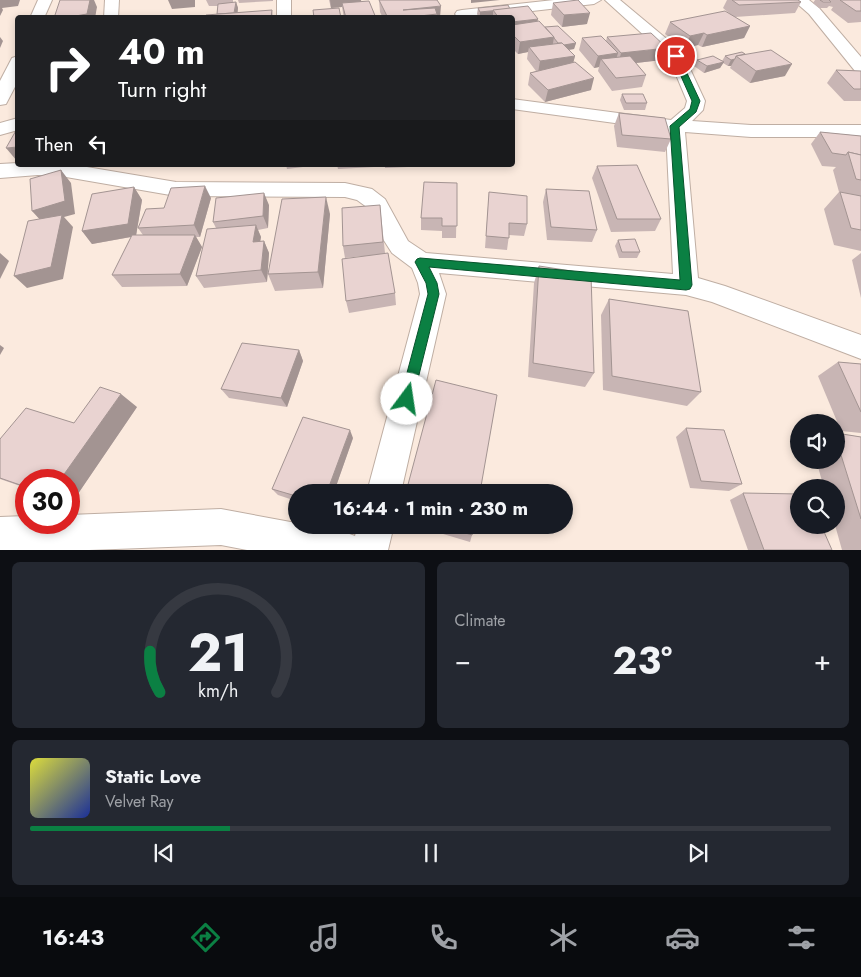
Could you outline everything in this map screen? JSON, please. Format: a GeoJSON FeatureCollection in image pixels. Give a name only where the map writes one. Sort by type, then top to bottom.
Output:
{"type":"FeatureCollection","features":[{"type":"Feature","properties":{"kind":"street"},"geometry":{"type":"LineString","coordinates":[[38,15],[45,0]]}},
{"type":"Feature","properties":{"kind":"street"},"geometry":{"type":"LineString","coordinates":[[111,15],[112,0]]}},
{"type":"Feature","properties":{"kind":"street"},"geometry":{"type":"LineString","coordinates":[[284,0],[284,15]]}},
{"type":"Feature","properties":{"kind":"street"},"geometry":{"type":"LineString","coordinates":[[452,0],[461,15]]}},
{"type":"Feature","properties":{"kind":"street"},"geometry":{"type":"LineString","coordinates":[[470,15],[594,0]]}},
{"type":"Feature","properties":{"kind":"street"},"geometry":{"type":"LineString","coordinates":[[612,0],[676,56],[696,101],[694,110],[675,126]]}},
{"type":"Feature","properties":{"kind":"street"},"geometry":{"type":"LineString","coordinates":[[800,0],[814,11],[861,67]]}},
{"type":"Feature","properties":{"kind":"street"},"geometry":{"type":"LineString","coordinates":[[0,100],[15,68]]}},
{"type":"Feature","properties":{"kind":"street"},"geometry":{"type":"LineString","coordinates":[[515,104],[675,126],[751,131],[861,131]]}},
{"type":"Feature","properties":{"kind":"street"},"geometry":{"type":"LineString","coordinates":[[0,129],[15,125]]}},
{"type":"Feature","properties":{"kind":"street"},"geometry":{"type":"LineString","coordinates":[[675,126],[686,285]]}},
{"type":"Feature","properties":{"kind":"street"},"geometry":{"type":"LineString","coordinates":[[0,171],[48,169],[88,173],[150,186],[176,189],[344,190],[364,194],[377,204],[388,228],[400,247],[420,262],[431,283],[433,294],[386,484]]}},
{"type":"Feature","properties":{"kind":"street"},"geometry":{"type":"LineString","coordinates":[[420,262],[686,285],[716,293],[861,347]]}},
{"type":"Feature","properties":{"kind":"street"},"geometry":{"type":"LineString","coordinates":[[0,535],[221,526],[345,550]]}},
{"type":"Feature","properties":{"kind":"street"},"geometry":{"type":"LineString","coordinates":[[370,550],[374,534]]}},
{"type":"Feature","properties":{"kind":"building"},"geometry":{"type":"Polygon","coordinates":[[[60,0],[90,0],[87,14],[55,15],[60,0]]]}},
{"type":"Feature","properties":{"kind":"building"},"geometry":{"type":"Polygon","coordinates":[[[379,0],[437,0],[441,6],[403,10],[435,8],[437,14],[386,15],[379,0]]]}},
{"type":"Feature","properties":{"kind":"building"},"geometry":{"type":"Polygon","coordinates":[[[578,0],[590,13],[564,15],[553,3],[578,0]]]}},
{"type":"Feature","properties":{"kind":"building"},"geometry":{"type":"Polygon","coordinates":[[[732,0],[798,0],[801,2],[739,5],[732,0]]]}},
{"type":"Feature","properties":{"kind":"building"},"geometry":{"type":"Polygon","coordinates":[[[820,0],[829,0],[831,2],[823,2],[820,0]]]}},
{"type":"Feature","properties":{"kind":"building"},"geometry":{"type":"Polygon","coordinates":[[[840,0],[861,0],[861,11],[856,11],[840,0]]]}},
{"type":"Feature","properties":{"kind":"building"},"geometry":{"type":"Polygon","coordinates":[[[369,1],[375,15],[345,15],[342,3],[369,1]]]}},
{"type":"Feature","properties":{"kind":"building"},"geometry":{"type":"Polygon","coordinates":[[[236,2],[234,13],[217,14],[218,4],[236,2]]]}},
{"type":"Feature","properties":{"kind":"building"},"geometry":{"type":"Polygon","coordinates":[[[508,5],[510,9],[480,12],[478,8],[508,5]]]}},
{"type":"Feature","properties":{"kind":"building"},"geometry":{"type":"Polygon","coordinates":[[[528,6],[538,19],[515,22],[515,15],[497,15],[493,10],[528,6]]]}},
{"type":"Feature","properties":{"kind":"building"},"geometry":{"type":"Polygon","coordinates":[[[339,8],[340,15],[314,15],[313,10],[339,8]]]}},
{"type":"Feature","properties":{"kind":"building"},"geometry":{"type":"Polygon","coordinates":[[[272,10],[271,15],[206,15],[272,10]]]}},
{"type":"Feature","properties":{"kind":"building"},"geometry":{"type":"Polygon","coordinates":[[[725,11],[750,26],[707,35],[704,33],[690,36],[670,22],[725,11]]]}},
{"type":"Feature","properties":{"kind":"building"},"geometry":{"type":"Polygon","coordinates":[[[539,21],[554,37],[520,42],[515,37],[515,25],[539,21]]]}},
{"type":"Feature","properties":{"kind":"building"},"geometry":{"type":"Polygon","coordinates":[[[558,26],[576,43],[564,45],[558,43],[545,27],[558,26]]]}},
{"type":"Feature","properties":{"kind":"building"},"geometry":{"type":"Polygon","coordinates":[[[651,33],[667,48],[621,53],[607,37],[651,33]]]}},
{"type":"Feature","properties":{"kind":"building"},"geometry":{"type":"Polygon","coordinates":[[[601,36],[618,53],[598,56],[582,38],[601,36]]]}},
{"type":"Feature","properties":{"kind":"building"},"geometry":{"type":"Polygon","coordinates":[[[562,43],[575,56],[540,61],[529,47],[562,43]]]}},
{"type":"Feature","properties":{"kind":"building"},"geometry":{"type":"Polygon","coordinates":[[[771,50],[792,64],[756,71],[736,56],[771,50]]]}},
{"type":"Feature","properties":{"kind":"building"},"geometry":{"type":"Polygon","coordinates":[[[742,52],[745,54],[736,56],[735,59],[731,60],[725,56],[742,52]]]}},
{"type":"Feature","properties":{"kind":"building"},"geometry":{"type":"Polygon","coordinates":[[[630,56],[646,75],[616,78],[601,59],[630,56]]]}},
{"type":"Feature","properties":{"kind":"building"},"geometry":{"type":"Polygon","coordinates":[[[713,56],[724,62],[707,66],[697,60],[713,56]]]}},
{"type":"Feature","properties":{"kind":"building"},"geometry":{"type":"Polygon","coordinates":[[[575,62],[594,78],[548,90],[530,73],[575,62]]]}},
{"type":"Feature","properties":{"kind":"building"},"geometry":{"type":"Polygon","coordinates":[[[836,70],[861,71],[861,89],[854,89],[836,70]]]}},
{"type":"Feature","properties":{"kind":"building"},"geometry":{"type":"Polygon","coordinates":[[[622,94],[643,94],[647,103],[626,103],[622,94]]]}},
{"type":"Feature","properties":{"kind":"building"},"geometry":{"type":"Polygon","coordinates":[[[619,113],[665,118],[671,139],[622,135],[619,113]]]}},
{"type":"Feature","properties":{"kind":"building"},"geometry":{"type":"Polygon","coordinates":[[[15,132],[15,147],[6,148],[15,132]]]}},
{"type":"Feature","properties":{"kind":"building"},"geometry":{"type":"Polygon","coordinates":[[[820,132],[861,136],[861,155],[848,152],[846,155],[832,153],[820,132]]]}},
{"type":"Feature","properties":{"kind":"building"},"geometry":{"type":"Polygon","coordinates":[[[848,152],[861,155],[861,180],[856,179],[848,152]]]}},
{"type":"Feature","properties":{"kind":"building"},"geometry":{"type":"Polygon","coordinates":[[[637,165],[661,219],[617,219],[597,166],[637,165]]]}},
{"type":"Feature","properties":{"kind":"building"},"geometry":{"type":"Polygon","coordinates":[[[61,170],[65,201],[32,211],[30,179],[61,170]]]}},
{"type":"Feature","properties":{"kind":"building"},"geometry":{"type":"Polygon","coordinates":[[[424,182],[457,183],[457,226],[442,226],[442,218],[421,218],[424,182]]]}},
{"type":"Feature","properties":{"kind":"building"},"geometry":{"type":"Polygon","coordinates":[[[205,186],[194,225],[138,228],[146,209],[164,208],[171,188],[205,186]]]}},
{"type":"Feature","properties":{"kind":"building"},"geometry":{"type":"Polygon","coordinates":[[[134,187],[128,224],[82,231],[92,194],[134,187]]]}},
{"type":"Feature","properties":{"kind":"building"},"geometry":{"type":"Polygon","coordinates":[[[546,189],[589,191],[597,230],[551,227],[546,189]]]}},
{"type":"Feature","properties":{"kind":"building"},"geometry":{"type":"Polygon","coordinates":[[[489,192],[527,196],[527,224],[509,223],[509,238],[486,236],[489,192]]]}},
{"type":"Feature","properties":{"kind":"building"},"geometry":{"type":"Polygon","coordinates":[[[840,192],[861,196],[861,230],[851,228],[840,192]]]}},
{"type":"Feature","properties":{"kind":"building"},"geometry":{"type":"Polygon","coordinates":[[[264,193],[263,216],[213,222],[216,198],[264,193]]]}},
{"type":"Feature","properties":{"kind":"building"},"geometry":{"type":"Polygon","coordinates":[[[326,197],[318,272],[268,274],[282,199],[326,197]]]}},
{"type":"Feature","properties":{"kind":"building"},"geometry":{"type":"Polygon","coordinates":[[[380,205],[383,242],[343,246],[342,208],[380,205]]]}},
{"type":"Feature","properties":{"kind":"building"},"geometry":{"type":"Polygon","coordinates":[[[62,215],[51,267],[14,276],[28,221],[62,215]]]}},
{"type":"Feature","properties":{"kind":"building"},"geometry":{"type":"Polygon","coordinates":[[[256,225],[253,242],[264,241],[261,270],[196,276],[207,229],[256,225]]]}},
{"type":"Feature","properties":{"kind":"building"},"geometry":{"type":"Polygon","coordinates":[[[132,235],[195,235],[180,274],[112,275],[132,235]]]}},
{"type":"Feature","properties":{"kind":"building"},"geometry":{"type":"Polygon","coordinates":[[[635,239],[640,252],[622,252],[618,240],[635,239]]]}},
{"type":"Feature","properties":{"kind":"building"},"geometry":{"type":"Polygon","coordinates":[[[388,253],[395,293],[346,301],[342,259],[388,253]]]}},
{"type":"Feature","properties":{"kind":"building"},"geometry":{"type":"Polygon","coordinates":[[[539,266],[591,274],[594,373],[533,363],[539,266]]]}},
{"type":"Feature","properties":{"kind":"building"},"geometry":{"type":"Polygon","coordinates":[[[609,299],[688,311],[701,392],[612,376],[609,299]]]}},
{"type":"Feature","properties":{"kind":"building"},"geometry":{"type":"Polygon","coordinates":[[[242,343],[299,350],[281,398],[221,389],[242,343]]]}},
{"type":"Feature","properties":{"kind":"building"},"geometry":{"type":"Polygon","coordinates":[[[838,362],[861,364],[861,412],[838,362]]]}},
{"type":"Feature","properties":{"kind":"building"},"geometry":{"type":"Polygon","coordinates":[[[436,380],[497,395],[481,484],[408,484],[436,380]]]}},
{"type":"Feature","properties":{"kind":"building"},"geometry":{"type":"Polygon","coordinates":[[[100,387],[121,394],[68,469],[15,469],[15,483],[0,478],[0,439],[26,408],[74,423],[100,387]]]}},
{"type":"Feature","properties":{"kind":"building"},"geometry":{"type":"Polygon","coordinates":[[[303,417],[350,430],[330,484],[288,484],[288,494],[272,489],[303,417]]]}},
{"type":"Feature","properties":{"kind":"building"},"geometry":{"type":"Polygon","coordinates":[[[686,428],[724,430],[742,484],[701,481],[686,428]]]}},
{"type":"Feature","properties":{"kind":"building"},"geometry":{"type":"Polygon","coordinates":[[[845,434],[861,437],[861,519],[845,468],[845,434]]]}},
{"type":"Feature","properties":{"kind":"building"},"geometry":{"type":"Polygon","coordinates":[[[743,493],[790,494],[790,534],[825,534],[832,550],[764,550],[743,493]]]}},
{"type":"Feature","properties":{"kind":"route"},"geometry":{"type":"LineString","coordinates":[[407,399],[433,294],[431,283],[420,262],[686,285],[675,126],[694,110],[696,101],[676,56]]}}]}
